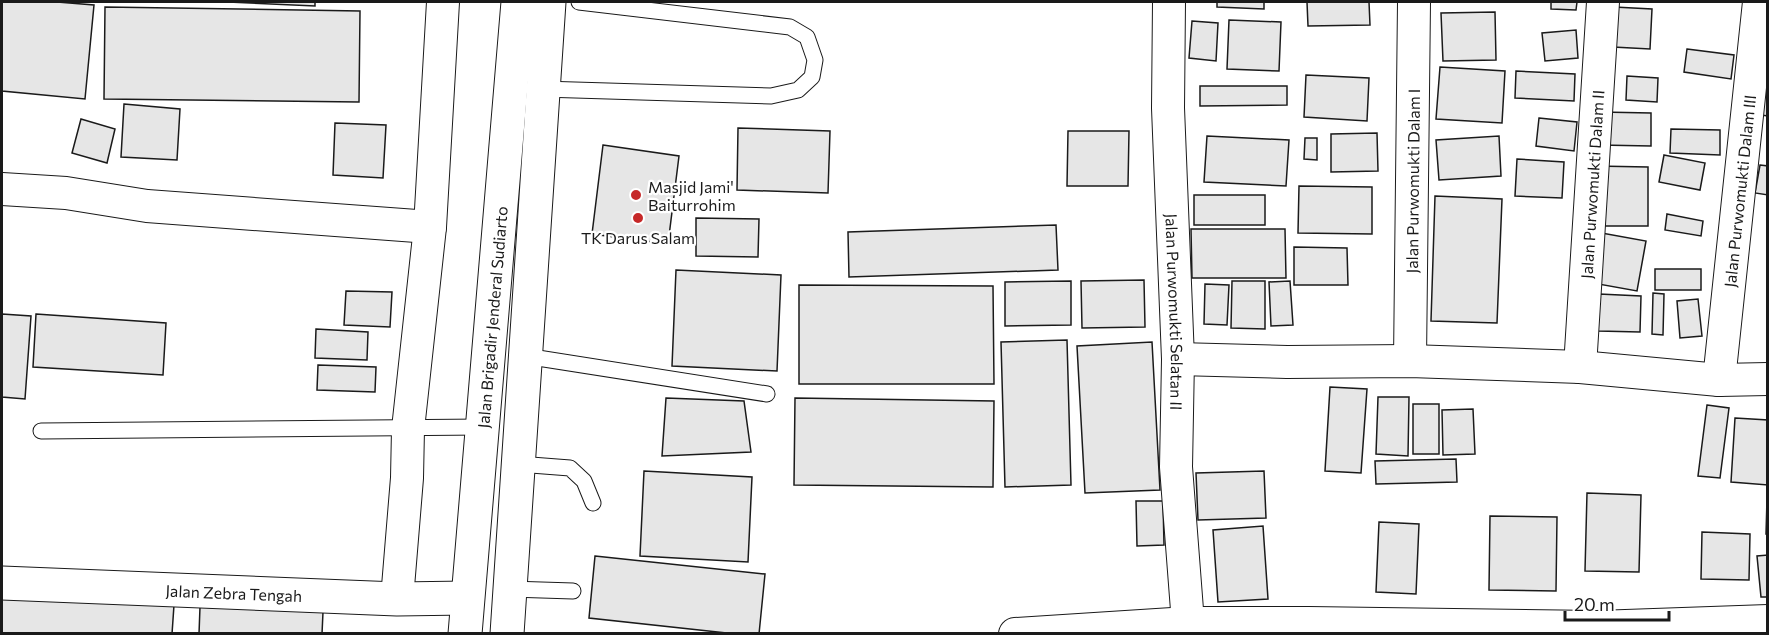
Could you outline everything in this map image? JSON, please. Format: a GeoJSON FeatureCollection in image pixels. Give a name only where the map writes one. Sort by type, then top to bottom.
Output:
{"type":"FeatureCollection","features":[{"type":"Feature","properties":{"kind":"main road","name":"Jalan Brigadir Jenderal Sudiarto"},"geometry":{"type":"LineString","coordinates":[[465,633],[474,428],[518,2]]}},
{"type":"Feature","properties":{"kind":"main road","name":"Jalan Brigadir Jenderal Sudiarto"},"geometry":{"type":"LineString","coordinates":[[507,633],[549,2]]}},
{"type":"Feature","properties":{"kind":"main road","name":"Jalan Zebra Tengah"},"geometry":{"type":"LineString","coordinates":[[2,583],[397,599],[467,598]]}},
{"type":"Feature","properties":{"kind":"street"},"geometry":{"type":"LineString","coordinates":[[397,599],[407,478],[415,429],[430,227],[442,2]]}},
{"type":"Feature","properties":{"kind":"street","name":"Jalan Purwomukti Selatan II"},"geometry":{"type":"LineString","coordinates":[[1169,2],[1168,108],[1178,359],[1176,467],[1188,623]]}},
{"type":"Feature","properties":{"kind":"street","name":"Jalan Purwomukti Dalam I"},"geometry":{"type":"LineString","coordinates":[[1410,361],[1413,2]]}},
{"type":"Feature","properties":{"kind":"street","name":"Jalan Purwomukti Dalam II"},"geometry":{"type":"LineString","coordinates":[[1580,368],[1603,2]]}},
{"type":"Feature","properties":{"kind":"street","name":"Jalan Purwomukti Dalam III"},"geometry":{"type":"LineString","coordinates":[[1719,380],[1759,2]]}},
{"type":"Feature","properties":{"kind":"street"},"geometry":{"type":"LineString","coordinates":[[2,189],[66,194],[147,206],[430,227]]}},
{"type":"Feature","properties":{"kind":"street"},"geometry":{"type":"LineString","coordinates":[[1178,359],[1287,362],[1410,361],[1580,368],[1719,380],[1767,379]]}},
{"type":"Feature","properties":{"kind":"street"},"geometry":{"type":"LineString","coordinates":[[1015,633],[1188,623],[1309,628],[1597,627],[1767,621]]}},
{"type":"Feature","properties":{"kind":"lane"},"geometry":{"type":"LineString","coordinates":[[542,89],[771,96],[798,90],[812,77],[815,60],[807,37],[790,27],[579,2]]}},
{"type":"Feature","properties":{"kind":"lane"},"geometry":{"type":"LineString","coordinates":[[525,356],[767,394]]}},
{"type":"Feature","properties":{"kind":"lane"},"geometry":{"type":"LineString","coordinates":[[41,431],[474,428]]}},
{"type":"Feature","properties":{"kind":"lane"},"geometry":{"type":"LineString","coordinates":[[518,464],[570,468],[585,481],[593,503]]}},
{"type":"Feature","properties":{"kind":"lane"},"geometry":{"type":"LineString","coordinates":[[510,589],[573,591]]}},
{"type":"Feature","properties":{"kind":"building"},"geometry":{"type":"Polygon","coordinates":[[[2,2],[94,5],[85,99],[2,91],[2,2]]]}},
{"type":"Feature","properties":{"kind":"building"},"geometry":{"type":"Polygon","coordinates":[[[228,2],[315,2],[315,6],[228,2]]]}},
{"type":"Feature","properties":{"kind":"building"},"geometry":{"type":"Polygon","coordinates":[[[1217,2],[1264,2],[1264,9],[1217,7],[1217,2]]]}},
{"type":"Feature","properties":{"kind":"building"},"geometry":{"type":"Polygon","coordinates":[[[1307,2],[1369,2],[1370,25],[1308,26],[1307,2]]]}},
{"type":"Feature","properties":{"kind":"building"},"geometry":{"type":"Polygon","coordinates":[[[1551,2],[1577,2],[1576,10],[1551,9],[1551,2]]]}},
{"type":"Feature","properties":{"kind":"building"},"geometry":{"type":"Polygon","coordinates":[[[105,7],[360,11],[359,102],[104,99],[105,7]]]}},
{"type":"Feature","properties":{"kind":"building"},"geometry":{"type":"Polygon","coordinates":[[[1614,7],[1652,9],[1650,49],[1613,47],[1614,7]]]}},
{"type":"Feature","properties":{"kind":"building"},"geometry":{"type":"Polygon","coordinates":[[[1495,12],[1496,60],[1443,61],[1441,13],[1495,12]]]}},
{"type":"Feature","properties":{"kind":"building"},"geometry":{"type":"Polygon","coordinates":[[[1229,20],[1281,22],[1279,71],[1227,69],[1229,20]]]}},
{"type":"Feature","properties":{"kind":"building"},"geometry":{"type":"Polygon","coordinates":[[[1192,21],[1218,23],[1216,61],[1189,58],[1192,21]]]}},
{"type":"Feature","properties":{"kind":"building"},"geometry":{"type":"Polygon","coordinates":[[[1576,30],[1578,58],[1545,61],[1542,33],[1576,30]]]}},
{"type":"Feature","properties":{"kind":"building"},"geometry":{"type":"Polygon","coordinates":[[[1687,49],[1734,55],[1731,79],[1684,72],[1687,49]]]}},
{"type":"Feature","properties":{"kind":"building"},"geometry":{"type":"Polygon","coordinates":[[[1440,67],[1505,71],[1502,123],[1436,119],[1440,67]]]}},
{"type":"Feature","properties":{"kind":"building"},"geometry":{"type":"Polygon","coordinates":[[[1516,71],[1575,74],[1574,101],[1515,98],[1516,71]]]}},
{"type":"Feature","properties":{"kind":"building"},"geometry":{"type":"Polygon","coordinates":[[[1306,75],[1369,78],[1367,121],[1304,117],[1306,75]]]}},
{"type":"Feature","properties":{"kind":"building"},"geometry":{"type":"Polygon","coordinates":[[[1627,76],[1658,78],[1657,102],[1626,100],[1627,76]]]}},
{"type":"Feature","properties":{"kind":"building"},"geometry":{"type":"Polygon","coordinates":[[[1766,79],[1768,79],[1768,116],[1761,115],[1766,79]]]}},
{"type":"Feature","properties":{"kind":"building"},"geometry":{"type":"Polygon","coordinates":[[[1200,86],[1287,86],[1287,105],[1200,106],[1200,86]]]}},
{"type":"Feature","properties":{"kind":"building"},"geometry":{"type":"Polygon","coordinates":[[[124,104],[180,109],[177,160],[121,157],[124,104]]]}},
{"type":"Feature","properties":{"kind":"building"},"geometry":{"type":"Polygon","coordinates":[[[1600,112],[1651,113],[1651,146],[1599,145],[1600,112]]]}},
{"type":"Feature","properties":{"kind":"building"},"geometry":{"type":"Polygon","coordinates":[[[1539,118],[1577,122],[1574,151],[1536,146],[1539,118]]]}},
{"type":"Feature","properties":{"kind":"building"},"geometry":{"type":"Polygon","coordinates":[[[81,119],[115,129],[107,163],[72,153],[81,119]]]}},
{"type":"Feature","properties":{"kind":"building"},"geometry":{"type":"Polygon","coordinates":[[[335,123],[386,125],[383,178],[333,175],[335,123]]]}},
{"type":"Feature","properties":{"kind":"building"},"geometry":{"type":"Polygon","coordinates":[[[738,128],[830,131],[828,193],[737,190],[738,128]]]}},
{"type":"Feature","properties":{"kind":"building"},"geometry":{"type":"Polygon","coordinates":[[[1671,129],[1720,130],[1720,155],[1670,153],[1671,129]]]}},
{"type":"Feature","properties":{"kind":"building"},"geometry":{"type":"Polygon","coordinates":[[[1068,131],[1129,131],[1128,186],[1067,186],[1068,131]]]}},
{"type":"Feature","properties":{"kind":"building"},"geometry":{"type":"Polygon","coordinates":[[[1377,133],[1378,171],[1331,172],[1331,134],[1377,133]]]}},
{"type":"Feature","properties":{"kind":"building"},"geometry":{"type":"Polygon","coordinates":[[[1207,136],[1289,140],[1286,186],[1204,182],[1207,136]]]}},
{"type":"Feature","properties":{"kind":"building"},"geometry":{"type":"Polygon","coordinates":[[[1499,136],[1501,176],[1439,180],[1436,140],[1499,136]]]}},
{"type":"Feature","properties":{"kind":"building"},"geometry":{"type":"Polygon","coordinates":[[[1305,138],[1317,138],[1317,160],[1304,159],[1305,138]]]}},
{"type":"Feature","properties":{"kind":"building","name":"Masjid Jami' Baiturrohim"},"geometry":{"type":"Polygon","coordinates":[[[603,145],[679,156],[668,244],[592,234],[603,145]]]}},
{"type":"Feature","properties":{"kind":"building"},"geometry":{"type":"Polygon","coordinates":[[[1664,155],[1705,163],[1700,190],[1659,182],[1664,155]]]}},
{"type":"Feature","properties":{"kind":"building"},"geometry":{"type":"Polygon","coordinates":[[[1517,159],[1564,162],[1562,198],[1515,196],[1517,159]]]}},
{"type":"Feature","properties":{"kind":"building"},"geometry":{"type":"Polygon","coordinates":[[[1760,165],[1768,166],[1768,195],[1755,193],[1760,165]]]}},
{"type":"Feature","properties":{"kind":"building"},"geometry":{"type":"Polygon","coordinates":[[[1595,166],[1648,167],[1648,226],[1595,226],[1595,166]]]}},
{"type":"Feature","properties":{"kind":"building"},"geometry":{"type":"Polygon","coordinates":[[[1299,186],[1372,187],[1372,234],[1298,233],[1299,186]]]}},
{"type":"Feature","properties":{"kind":"building"},"geometry":{"type":"Polygon","coordinates":[[[1194,195],[1265,195],[1265,225],[1194,225],[1194,195]]]}},
{"type":"Feature","properties":{"kind":"building"},"geometry":{"type":"Polygon","coordinates":[[[1435,196],[1502,199],[1497,323],[1431,321],[1435,196]]]}},
{"type":"Feature","properties":{"kind":"building"},"geometry":{"type":"Polygon","coordinates":[[[1667,214],[1703,221],[1701,236],[1665,230],[1667,214]]]}},
{"type":"Feature","properties":{"kind":"building"},"geometry":{"type":"Polygon","coordinates":[[[696,218],[759,219],[758,257],[696,256],[696,218]]]}},
{"type":"Feature","properties":{"kind":"building"},"geometry":{"type":"Polygon","coordinates":[[[1056,225],[1058,270],[849,277],[848,232],[1056,225]]]}},
{"type":"Feature","properties":{"kind":"building"},"geometry":{"type":"Polygon","coordinates":[[[1191,229],[1285,229],[1286,278],[1192,278],[1191,229]]]}},
{"type":"Feature","properties":{"kind":"building"},"geometry":{"type":"Polygon","coordinates":[[[1596,232],[1646,241],[1637,291],[1587,282],[1596,232]]]}},
{"type":"Feature","properties":{"kind":"building"},"geometry":{"type":"Polygon","coordinates":[[[1294,247],[1347,248],[1348,285],[1294,285],[1294,247]]]}},
{"type":"Feature","properties":{"kind":"building"},"geometry":{"type":"Polygon","coordinates":[[[1655,269],[1701,269],[1701,290],[1655,290],[1655,269]]]}},
{"type":"Feature","properties":{"kind":"building"},"geometry":{"type":"Polygon","coordinates":[[[676,270],[781,275],[777,371],[672,366],[676,270]]]}},
{"type":"Feature","properties":{"kind":"building"},"geometry":{"type":"Polygon","coordinates":[[[1144,280],[1145,327],[1082,328],[1081,281],[1144,280]]]}},
{"type":"Feature","properties":{"kind":"building"},"geometry":{"type":"Polygon","coordinates":[[[1071,281],[1071,325],[1005,326],[1005,282],[1071,281]]]}},
{"type":"Feature","properties":{"kind":"building"},"geometry":{"type":"Polygon","coordinates":[[[1232,281],[1265,281],[1265,329],[1231,328],[1232,281]]]}},
{"type":"Feature","properties":{"kind":"building"},"geometry":{"type":"Polygon","coordinates":[[[1290,281],[1293,325],[1271,326],[1269,282],[1290,281]]]}},
{"type":"Feature","properties":{"kind":"building"},"geometry":{"type":"Polygon","coordinates":[[[1205,284],[1229,285],[1227,325],[1204,324],[1205,284]]]}},
{"type":"Feature","properties":{"kind":"building"},"geometry":{"type":"Polygon","coordinates":[[[799,285],[993,286],[994,384],[799,384],[799,285]]]}},
{"type":"Feature","properties":{"kind":"building"},"geometry":{"type":"Polygon","coordinates":[[[346,291],[392,292],[390,327],[344,325],[346,291]]]}},
{"type":"Feature","properties":{"kind":"building"},"geometry":{"type":"Polygon","coordinates":[[[1653,293],[1664,294],[1663,335],[1652,334],[1653,293]]]}},
{"type":"Feature","properties":{"kind":"building"},"geometry":{"type":"Polygon","coordinates":[[[1599,294],[1641,296],[1640,332],[1598,331],[1599,294]]]}},
{"type":"Feature","properties":{"kind":"building"},"geometry":{"type":"Polygon","coordinates":[[[1698,299],[1702,336],[1680,338],[1677,301],[1698,299]]]}},
{"type":"Feature","properties":{"kind":"building"},"geometry":{"type":"Polygon","coordinates":[[[2,314],[31,316],[25,399],[2,397],[2,314]]]}},
{"type":"Feature","properties":{"kind":"building"},"geometry":{"type":"Polygon","coordinates":[[[36,314],[166,323],[163,375],[33,367],[36,314]]]}},
{"type":"Feature","properties":{"kind":"building"},"geometry":{"type":"Polygon","coordinates":[[[316,329],[368,332],[367,360],[315,358],[316,329]]]}},
{"type":"Feature","properties":{"kind":"building"},"geometry":{"type":"Polygon","coordinates":[[[1067,340],[1071,485],[1005,487],[1001,342],[1067,340]]]}},
{"type":"Feature","properties":{"kind":"building"},"geometry":{"type":"Polygon","coordinates":[[[1152,342],[1160,490],[1085,493],[1077,346],[1152,342]]]}},
{"type":"Feature","properties":{"kind":"building"},"geometry":{"type":"Polygon","coordinates":[[[318,365],[376,367],[375,392],[317,390],[318,365]]]}},
{"type":"Feature","properties":{"kind":"building"},"geometry":{"type":"Polygon","coordinates":[[[1330,387],[1367,389],[1361,473],[1325,471],[1330,387]]]}},
{"type":"Feature","properties":{"kind":"building"},"geometry":{"type":"Polygon","coordinates":[[[1378,397],[1409,397],[1408,456],[1376,454],[1378,397]]]}},
{"type":"Feature","properties":{"kind":"building"},"geometry":{"type":"Polygon","coordinates":[[[666,398],[744,401],[751,452],[662,456],[666,398]]]}},
{"type":"Feature","properties":{"kind":"building"},"geometry":{"type":"Polygon","coordinates":[[[795,398],[994,401],[993,487],[794,485],[795,398]]]}},
{"type":"Feature","properties":{"kind":"building"},"geometry":{"type":"Polygon","coordinates":[[[1413,404],[1439,404],[1439,454],[1413,454],[1413,404]]]}},
{"type":"Feature","properties":{"kind":"building"},"geometry":{"type":"Polygon","coordinates":[[[1707,405],[1729,408],[1720,478],[1698,476],[1707,405]]]}},
{"type":"Feature","properties":{"kind":"building"},"geometry":{"type":"Polygon","coordinates":[[[1473,409],[1475,454],[1443,455],[1442,410],[1473,409]]]}},
{"type":"Feature","properties":{"kind":"building"},"geometry":{"type":"Polygon","coordinates":[[[1735,418],[1768,420],[1768,485],[1731,482],[1735,418]]]}},
{"type":"Feature","properties":{"kind":"building"},"geometry":{"type":"Polygon","coordinates":[[[1456,459],[1457,482],[1376,484],[1375,461],[1456,459]]]}},
{"type":"Feature","properties":{"kind":"building"},"geometry":{"type":"Polygon","coordinates":[[[644,471],[752,477],[748,562],[640,556],[644,471]]]}},
{"type":"Feature","properties":{"kind":"building"},"geometry":{"type":"Polygon","coordinates":[[[1264,471],[1266,518],[1198,520],[1196,473],[1264,471]]]}},
{"type":"Feature","properties":{"kind":"building"},"geometry":{"type":"Polygon","coordinates":[[[1587,493],[1641,495],[1639,572],[1585,571],[1587,493]]]}},
{"type":"Feature","properties":{"kind":"building"},"geometry":{"type":"Polygon","coordinates":[[[1767,499],[1768,534],[1766,534],[1767,499]]]}},
{"type":"Feature","properties":{"kind":"building"},"geometry":{"type":"Polygon","coordinates":[[[1136,501],[1163,501],[1164,545],[1137,546],[1136,501]]]}},
{"type":"Feature","properties":{"kind":"building"},"geometry":{"type":"Polygon","coordinates":[[[1490,516],[1557,517],[1556,591],[1489,590],[1490,516]]]}},
{"type":"Feature","properties":{"kind":"building"},"geometry":{"type":"Polygon","coordinates":[[[1379,522],[1419,524],[1416,594],[1376,592],[1379,522]]]}},
{"type":"Feature","properties":{"kind":"building"},"geometry":{"type":"Polygon","coordinates":[[[1263,526],[1268,599],[1218,602],[1213,530],[1263,526]]]}},
{"type":"Feature","properties":{"kind":"building"},"geometry":{"type":"Polygon","coordinates":[[[1702,532],[1750,534],[1749,580],[1701,579],[1702,532]]]}},
{"type":"Feature","properties":{"kind":"building"},"geometry":{"type":"Polygon","coordinates":[[[1768,555],[1768,597],[1761,597],[1757,556],[1768,555]]]}},
{"type":"Feature","properties":{"kind":"building"},"geometry":{"type":"Polygon","coordinates":[[[595,556],[765,574],[759,634],[736,634],[589,618],[595,556]]]}},
{"type":"Feature","properties":{"kind":"building"},"geometry":{"type":"Polygon","coordinates":[[[2,597],[174,605],[172,634],[2,634],[2,597]]]}},
{"type":"Feature","properties":{"kind":"building"},"geometry":{"type":"Polygon","coordinates":[[[200,607],[323,612],[322,634],[199,634],[200,607]]]}},
{"type":"Feature","properties":{"kind":"place","name":"Masjid Jami' Baiturrohim"},"geometry":{"type":"Point","coordinates":[636,195]}},
{"type":"Feature","properties":{"kind":"place","name":"TK Darus Salam"},"geometry":{"type":"Point","coordinates":[638,218]}}]}
